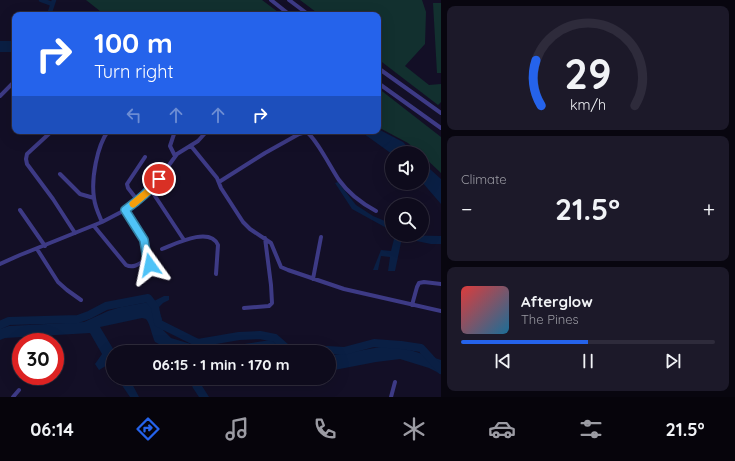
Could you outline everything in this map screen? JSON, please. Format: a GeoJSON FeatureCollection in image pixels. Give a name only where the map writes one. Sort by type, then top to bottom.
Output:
{"type":"FeatureCollection","features":[{"type":"Feature","properties":{"kind":"street"},"geometry":{"type":"LineString","coordinates":[[271,0],[286,12]]}},
{"type":"Feature","properties":{"kind":"street"},"geometry":{"type":"LineString","coordinates":[[289,0],[305,12]]}},
{"type":"Feature","properties":{"kind":"street"},"geometry":{"type":"LineString","coordinates":[[381,70],[441,113]]}},
{"type":"Feature","properties":{"kind":"street"},"geometry":{"type":"LineString","coordinates":[[0,96],[12,84]]}},
{"type":"Feature","properties":{"kind":"street"},"geometry":{"type":"LineString","coordinates":[[381,85],[441,128]]}},
{"type":"Feature","properties":{"kind":"street"},"geometry":{"type":"LineString","coordinates":[[49,134],[30,150],[27,154],[26,164],[53,199],[75,233]]}},
{"type":"Feature","properties":{"kind":"street"},"geometry":{"type":"LineString","coordinates":[[102,222],[94,198],[94,182],[98,152],[106,134]]}},
{"type":"Feature","properties":{"kind":"street"},"geometry":{"type":"LineString","coordinates":[[174,134],[170,146],[175,156]]}},
{"type":"Feature","properties":{"kind":"street"},"geometry":{"type":"LineString","coordinates":[[0,264],[94,226],[125,210],[150,190],[179,152],[191,146],[204,134]]}},
{"type":"Feature","properties":{"kind":"street"},"geometry":{"type":"LineString","coordinates":[[219,182],[265,153],[299,134]]}},
{"type":"Feature","properties":{"kind":"street"},"geometry":{"type":"LineString","coordinates":[[309,134],[312,136],[330,166],[350,193],[359,201],[376,211]]}},
{"type":"Feature","properties":{"kind":"street"},"geometry":{"type":"LineString","coordinates":[[191,146],[215,175],[221,188],[246,226],[271,243],[281,267],[344,289],[441,312]]}},
{"type":"Feature","properties":{"kind":"street"},"geometry":{"type":"LineString","coordinates":[[138,201],[128,188],[127,184],[145,157]]}},
{"type":"Feature","properties":{"kind":"street"},"geometry":{"type":"LineString","coordinates":[[60,174],[80,194],[94,198]]}},
{"type":"Feature","properties":{"kind":"street"},"geometry":{"type":"LineString","coordinates":[[150,190],[184,240]]}},
{"type":"Feature","properties":{"kind":"street"},"geometry":{"type":"LineString","coordinates":[[20,210],[45,246]]}},
{"type":"Feature","properties":{"kind":"street"},"geometry":{"type":"LineString","coordinates":[[125,210],[144,240],[147,259],[158,275]]}},
{"type":"Feature","properties":{"kind":"street"},"geometry":{"type":"LineString","coordinates":[[94,226],[126,265],[132,267],[147,259]]}},
{"type":"Feature","properties":{"kind":"street"},"geometry":{"type":"LineString","coordinates":[[162,250],[184,240],[203,236],[212,238],[216,240],[218,250],[216,274]]}},
{"type":"Feature","properties":{"kind":"street"},"geometry":{"type":"LineString","coordinates":[[313,279],[321,237]]}},
{"type":"Feature","properties":{"kind":"street"},"geometry":{"type":"LineString","coordinates":[[244,308],[269,306],[272,303],[265,238]]}},
{"type":"Feature","properties":{"kind":"street"},"geometry":{"type":"LineString","coordinates":[[37,249],[58,282],[81,300]]}},
{"type":"Feature","properties":{"kind":"street"},"geometry":{"type":"LineString","coordinates":[[412,305],[419,283],[424,282],[441,284]]}},
{"type":"Feature","properties":{"kind":"street"},"geometry":{"type":"LineString","coordinates":[[391,397],[395,382]]}},
{"type":"Feature","properties":{"kind":"street"},"geometry":{"type":"LineString","coordinates":[[13,397],[19,390]]}},
{"type":"Feature","properties":{"kind":"green space"},"geometry":{"type":"Polygon","coordinates":[[[86,0],[262,0],[278,12],[101,12],[86,0]]]}},
{"type":"Feature","properties":{"kind":"green space"},"geometry":{"type":"Polygon","coordinates":[[[300,0],[422,0],[426,12],[425,44],[405,66],[429,85],[441,84],[441,102],[438,105],[381,61],[381,12],[316,12],[300,0]]]}},
{"type":"Feature","properties":{"kind":"green space"},"geometry":{"type":"Polygon","coordinates":[[[433,3],[441,3],[441,73],[437,73],[433,3]]]}},
{"type":"Feature","properties":{"kind":"green space"},"geometry":{"type":"Polygon","coordinates":[[[381,90],[441,137],[441,173],[429,162],[429,146],[411,146],[381,129],[381,90]]]}},
{"type":"Feature","properties":{"kind":"water"},"geometry":{"type":"Polygon","coordinates":[[[0,41],[12,41],[12,52],[0,52],[0,41]]]}},
{"type":"Feature","properties":{"kind":"water"},"geometry":{"type":"Polygon","coordinates":[[[381,131],[403,142],[407,146],[385,146],[385,149],[364,134],[381,134],[381,131]]]}},
{"type":"Feature","properties":{"kind":"water"},"geometry":{"type":"Polygon","coordinates":[[[429,168],[441,179],[441,204],[429,190],[429,168]]]}},
{"type":"Feature","properties":{"kind":"water"},"geometry":{"type":"Polygon","coordinates":[[[338,182],[356,205],[373,216],[385,221],[385,227],[352,209],[335,183],[338,182]]]}},
{"type":"Feature","properties":{"kind":"water"},"geometry":{"type":"Polygon","coordinates":[[[429,236],[441,236],[441,244],[421,242],[429,242],[429,236]]]}},
{"type":"Feature","properties":{"kind":"water"},"geometry":{"type":"Polygon","coordinates":[[[393,242],[401,242],[395,271],[388,271],[390,257],[381,256],[378,270],[373,270],[381,250],[391,251],[393,242]]]}},
{"type":"Feature","properties":{"kind":"water"},"geometry":{"type":"Polygon","coordinates":[[[164,296],[169,296],[169,300],[158,308],[162,319],[163,330],[171,338],[194,345],[161,345],[155,342],[150,326],[146,319],[142,318],[100,327],[111,345],[106,345],[106,366],[99,370],[95,364],[102,354],[90,333],[64,335],[64,333],[12,333],[12,338],[0,340],[0,329],[9,326],[84,322],[121,307],[154,301],[164,296]]]}},
{"type":"Feature","properties":{"kind":"water"},"geometry":{"type":"Polygon","coordinates":[[[271,340],[278,345],[238,345],[271,340]]]}},
{"type":"Feature","properties":{"kind":"water"},"geometry":{"type":"Polygon","coordinates":[[[386,346],[410,350],[441,360],[441,374],[429,368],[400,359],[336,370],[336,355],[386,346]]]}},
{"type":"Feature","properties":{"kind":"water"},"geometry":{"type":"Polygon","coordinates":[[[122,385],[133,385],[139,397],[130,397],[122,385]]]}},
{"type":"Feature","properties":{"kind":"water"},"geometry":{"type":"Polygon","coordinates":[[[192,385],[201,385],[209,397],[199,397],[192,385]]]}},
{"type":"Feature","properties":{"kind":"waterway"},"geometry":{"type":"LineString","coordinates":[[41,0],[52,4]]}},
{"type":"Feature","properties":{"kind":"waterway"},"geometry":{"type":"LineString","coordinates":[[50,12],[54,0]]}},
{"type":"Feature","properties":{"kind":"waterway"},"geometry":{"type":"LineString","coordinates":[[0,325],[9,321],[78,319],[106,306],[148,298],[155,307],[158,323],[198,343],[239,336],[260,335],[275,338],[283,345]]}},
{"type":"Feature","properties":{"kind":"waterway"},"geometry":{"type":"LineString","coordinates":[[336,351],[344,351],[374,343],[421,348],[441,370]]}},
{"type":"Feature","properties":{"kind":"slow traffic"},"geometry":{"type":"LineString","coordinates":[[133,204],[150,190]]}},
{"type":"Feature","properties":{"kind":"route"},"geometry":{"type":"LineString","coordinates":[[150,265],[147,259],[144,240],[125,210],[144,196],[159,179]]}}]}
